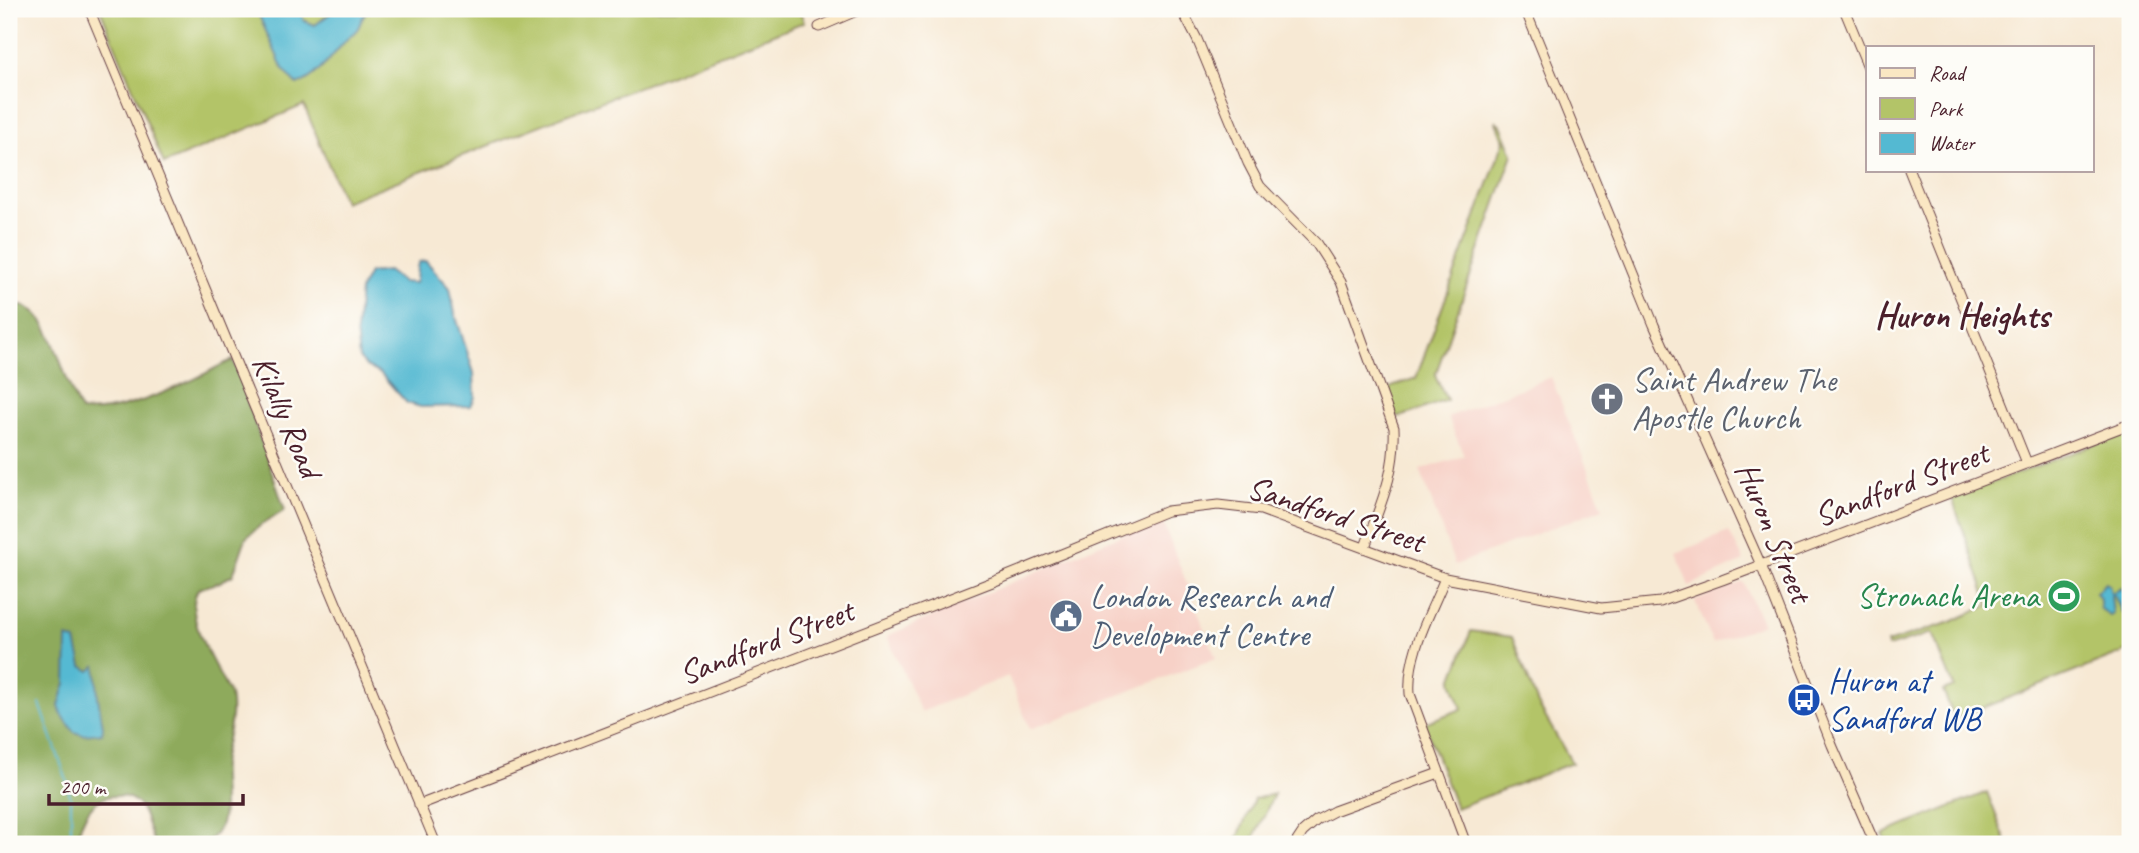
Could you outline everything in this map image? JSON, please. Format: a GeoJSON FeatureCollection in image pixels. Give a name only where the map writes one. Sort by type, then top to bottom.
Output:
{"type":"FeatureCollection","features":[{"type":"Feature","properties":{"kind":"street","name":"Kilally Road"},"geometry":{"type":"LineString","coordinates":[[89,9],[436,844]]}},
{"type":"Feature","properties":{"kind":"street"},"geometry":{"type":"LineString","coordinates":[[819,27],[861,9]]}},
{"type":"Feature","properties":{"kind":"street"},"geometry":{"type":"LineString","coordinates":[[1178,9],[1185,16],[1197,39],[1260,186],[1316,243],[1341,282],[1392,424],[1395,454],[1390,479],[1365,547]]}},
{"type":"Feature","properties":{"kind":"street","name":"Huron Street"},"geometry":{"type":"LineString","coordinates":[[1525,9],[1654,325],[1761,565],[1832,746],[1875,844]]}},
{"type":"Feature","properties":{"kind":"street"},"geometry":{"type":"LineString","coordinates":[[1844,9],[1866,62]]}},
{"type":"Feature","properties":{"kind":"street"},"geometry":{"type":"LineString","coordinates":[[1910,172],[2027,463]]}},
{"type":"Feature","properties":{"kind":"street","name":"Sandford Street"},"geometry":{"type":"LineString","coordinates":[[419,805],[1000,579],[1167,511],[1218,505],[1261,510],[1445,578],[1601,608],[1660,602],[2130,424]]}},
{"type":"Feature","properties":{"kind":"street"},"geometry":{"type":"LineString","coordinates":[[1445,578],[1412,657],[1408,676],[1410,694],[1466,844]]}},
{"type":"Feature","properties":{"kind":"street"},"geometry":{"type":"LineString","coordinates":[[1295,844],[1303,832],[1334,811],[1439,773]]}},
{"type":"Feature","properties":{"kind":"shaded area"},"geometry":{"type":"Polygon","coordinates":[[[1551,377],[1603,508],[1455,565],[1420,470],[1464,456],[1448,417],[1551,377]]]}},
{"type":"Feature","properties":{"kind":"shaded area"},"geometry":{"type":"Polygon","coordinates":[[[1161,518],[1216,658],[1030,729],[1008,676],[921,712],[887,636],[1161,518]]]}},
{"type":"Feature","properties":{"kind":"shaded area"},"geometry":{"type":"Polygon","coordinates":[[[1729,532],[1744,561],[1689,586],[1676,553],[1729,532]]]}},
{"type":"Feature","properties":{"kind":"shaded area"},"geometry":{"type":"Polygon","coordinates":[[[1743,582],[1763,624],[1713,643],[1695,601],[1743,582]]]}},
{"type":"Feature","properties":{"kind":"green space"},"geometry":{"type":"Polygon","coordinates":[[[100,9],[799,9],[804,22],[344,202],[304,105],[164,164],[100,9]]]}},
{"type":"Feature","properties":{"kind":"green space"},"geometry":{"type":"Polygon","coordinates":[[[1495,120],[1501,125],[1513,154],[1435,376],[1447,400],[1400,417],[1394,415],[1384,390],[1416,378],[1504,141],[1495,120]]]}},
{"type":"Feature","properties":{"kind":"green space"},"geometry":{"type":"Polygon","coordinates":[[[9,302],[32,310],[44,325],[81,411],[107,410],[136,403],[233,360],[285,510],[246,538],[233,575],[198,589],[194,601],[194,614],[203,643],[230,695],[231,704],[222,765],[222,819],[215,834],[203,844],[155,844],[138,804],[129,798],[118,796],[100,800],[88,811],[75,844],[9,844],[9,302]]]}},
{"type":"Feature","properties":{"kind":"green space"},"geometry":{"type":"Polygon","coordinates":[[[2130,431],[2130,650],[1955,719],[1943,691],[1954,687],[1932,633],[1888,647],[1887,643],[1951,622],[1989,605],[1952,498],[2130,431]]]}},
{"type":"Feature","properties":{"kind":"green space"},"geometry":{"type":"Polygon","coordinates":[[[1471,631],[1512,637],[1538,704],[1572,763],[1456,808],[1424,723],[1462,709],[1452,681],[1471,631]]]}},
{"type":"Feature","properties":{"kind":"green space"},"geometry":{"type":"Polygon","coordinates":[[[1987,792],[2007,844],[1887,844],[1883,834],[1987,792]]]}},
{"type":"Feature","properties":{"kind":"green space"},"geometry":{"type":"Polygon","coordinates":[[[1274,794],[1251,844],[1235,844],[1254,799],[1274,794]]]}},
{"type":"Feature","properties":{"kind":"water"},"geometry":{"type":"Polygon","coordinates":[[[256,9],[302,9],[303,20],[315,25],[336,9],[368,9],[357,30],[312,77],[297,85],[283,69],[256,9]]]}},
{"type":"Feature","properties":{"kind":"water"},"geometry":{"type":"Polygon","coordinates":[[[426,261],[450,288],[455,314],[474,373],[475,397],[471,406],[421,407],[407,403],[381,374],[366,366],[359,358],[356,332],[360,290],[369,273],[388,271],[402,282],[415,283],[419,262],[426,261]]]}},
{"type":"Feature","properties":{"kind":"water"},"geometry":{"type":"Polygon","coordinates":[[[2105,583],[2109,585],[2111,593],[2122,588],[2128,596],[2130,610],[2122,613],[2114,595],[2111,596],[2113,614],[2110,616],[2100,608],[2100,599],[2096,593],[2105,583]]]}},
{"type":"Feature","properties":{"kind":"water"},"geometry":{"type":"Polygon","coordinates":[[[67,638],[76,641],[82,666],[90,671],[96,666],[102,733],[83,735],[74,732],[61,713],[59,705],[66,683],[67,638]]]}},
{"type":"Feature","properties":{"kind":"waterway"},"geometry":{"type":"LineString","coordinates":[[40,704],[67,781],[71,801],[71,844]]}},
{"type":"Feature","properties":{"kind":"place","name":"Saint Andrew The Apostle Church"},"geometry":{"type":"Point","coordinates":[1607,399]}},
{"type":"Feature","properties":{"kind":"place","name":"Stronach Arena"},"geometry":{"type":"Point","coordinates":[2064,596]}},
{"type":"Feature","properties":{"kind":"place","name":"London Research and Development Centre"},"geometry":{"type":"Point","coordinates":[1066,616]}},
{"type":"Feature","properties":{"kind":"place","name":"Huron at Sandford WB"},"geometry":{"type":"Point","coordinates":[1804,700]}},
{"type":"Feature","properties":{"kind":"district","name":"Huron Heights"},"geometry":{"type":"Point","coordinates":[1962,315]}}]}
